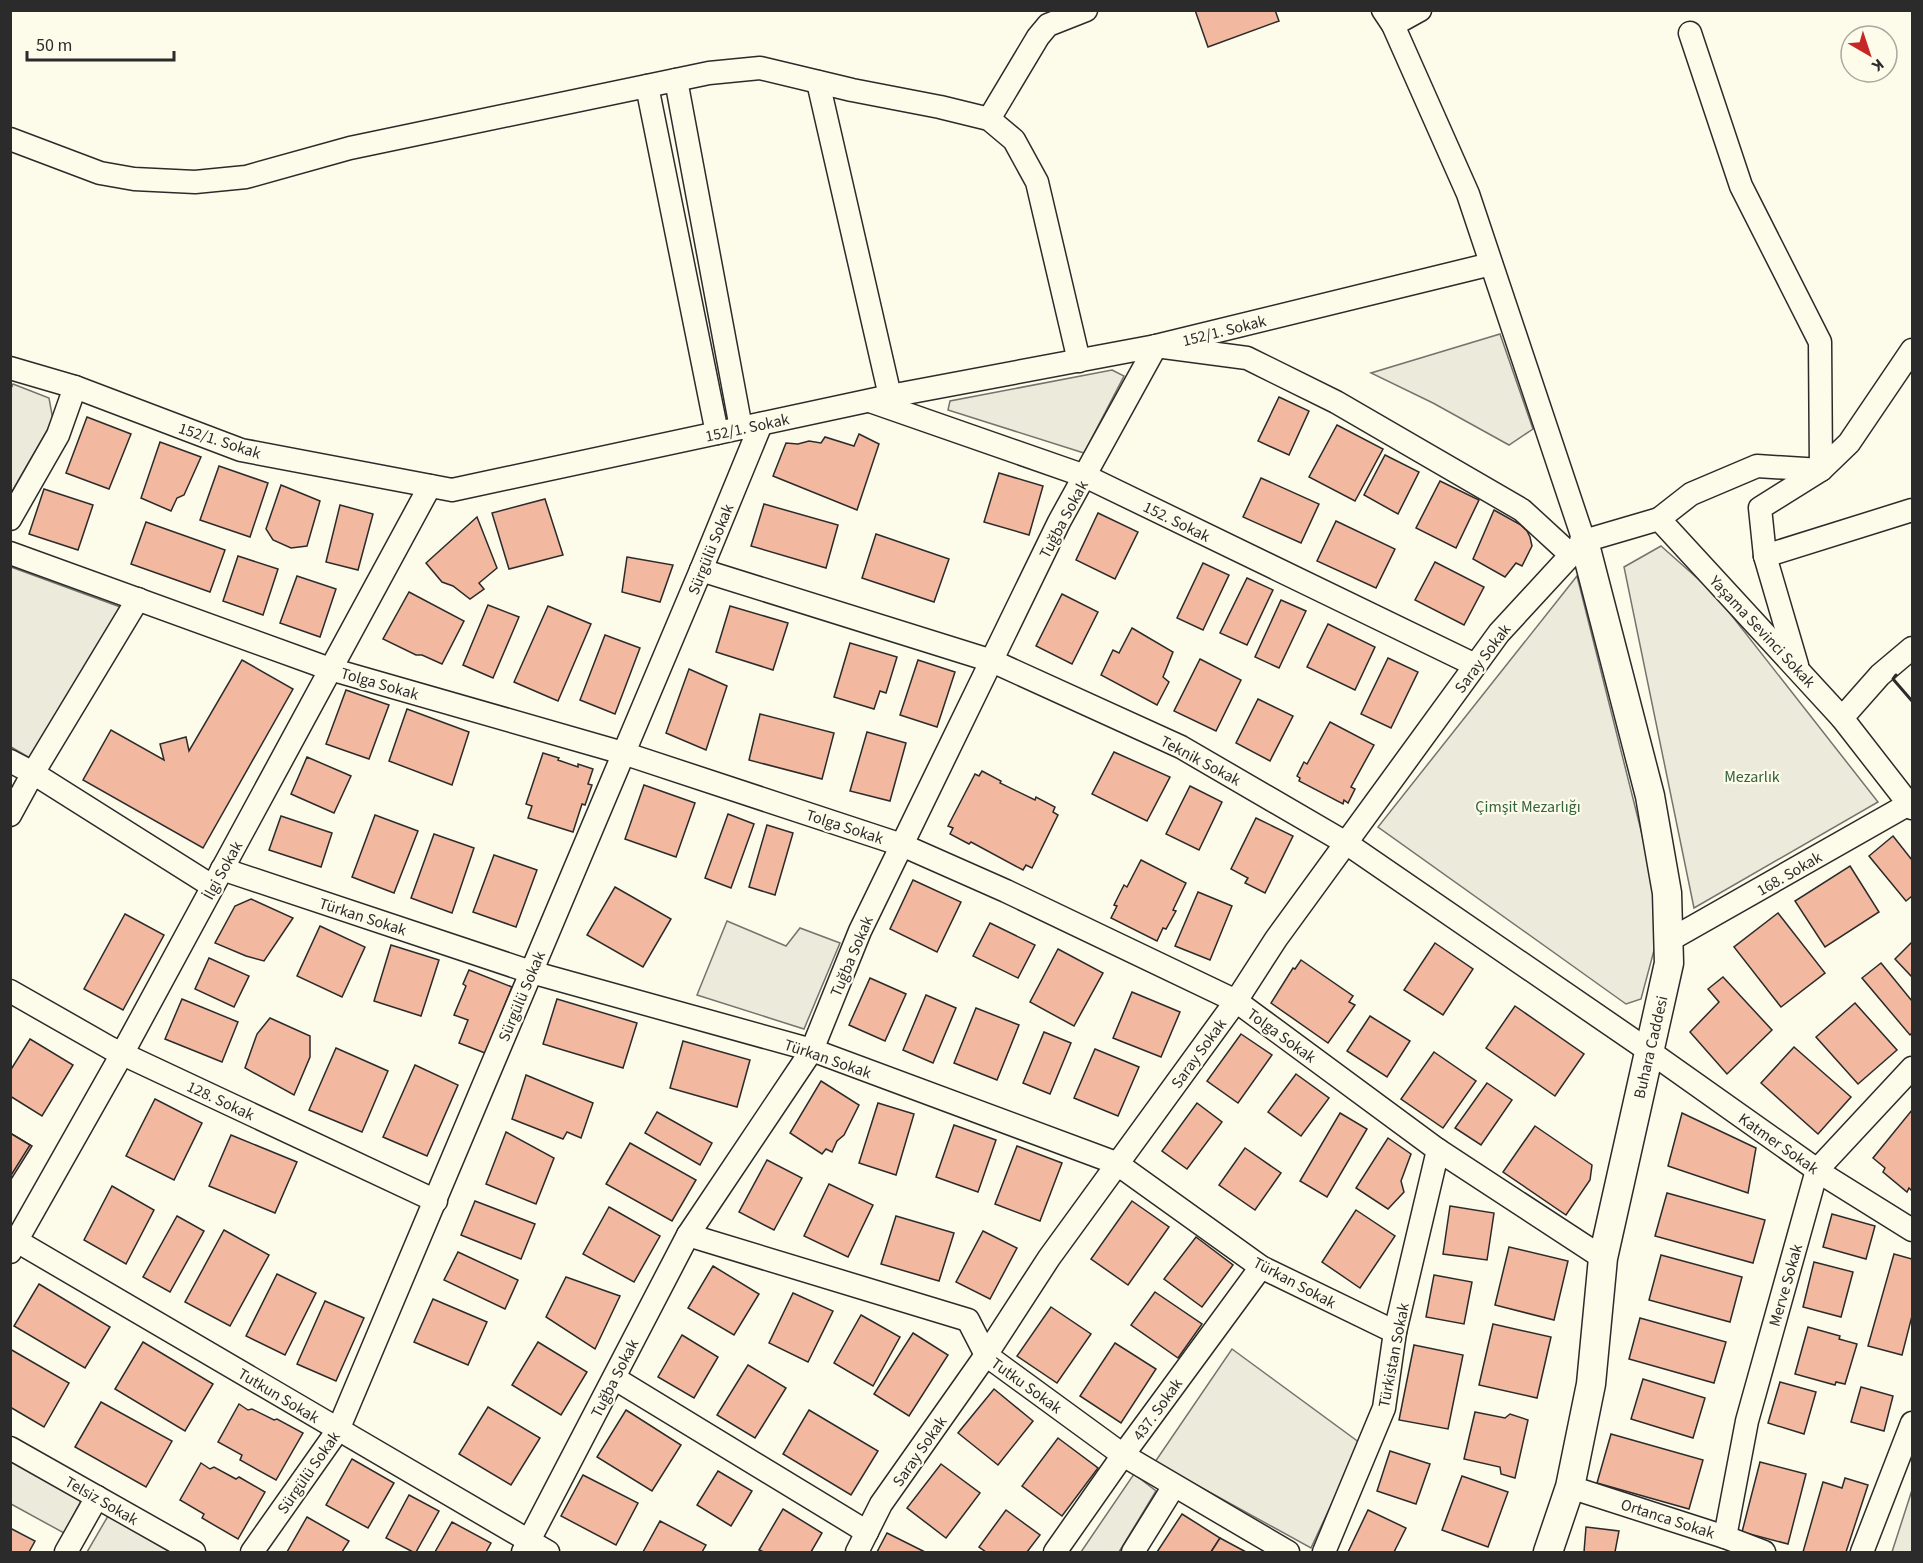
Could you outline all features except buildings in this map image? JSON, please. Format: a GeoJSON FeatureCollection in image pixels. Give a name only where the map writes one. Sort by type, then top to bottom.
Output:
{"type":"FeatureCollection","features":[{"type":"Feature","properties":{"kind":"main road","name":"Buhara Caddesi"},"geometry":{"type":"LineString","coordinates":[[1548,1552],[1570,1487],[1591,1383],[1603,1258],[1669,963],[1667,893],[1650,796],[1577,548]]}},
{"type":"Feature","properties":{"kind":"street"},"geometry":{"type":"LineString","coordinates":[[989,119],[1038,37],[1048,25],[1086,10]]}},
{"type":"Feature","properties":{"kind":"street"},"geometry":{"type":"LineString","coordinates":[[1420,10],[1388,18],[1468,194],[1577,548]]}},
{"type":"Feature","properties":{"kind":"street"},"geometry":{"type":"LineString","coordinates":[[1690,33],[1741,186],[1820,342],[1821,470]]}},
{"type":"Feature","properties":{"kind":"street"},"geometry":{"type":"LineString","coordinates":[[10,139],[100,173],[134,179],[195,182],[246,177],[350,148],[710,73],[760,68],[989,119],[1014,141],[1038,182],[1079,361]]}},
{"type":"Feature","properties":{"kind":"street"},"geometry":{"type":"LineString","coordinates":[[676,80],[751,426]]}},
{"type":"Feature","properties":{"kind":"street"},"geometry":{"type":"LineString","coordinates":[[818,82],[880,399]]}},
{"type":"Feature","properties":{"kind":"street"},"geometry":{"type":"LineString","coordinates":[[647,86],[717,434]]}},
{"type":"Feature","properties":{"kind":"street","name":"152/1. Sokak"},"geometry":{"type":"LineString","coordinates":[[10,368],[75,387],[241,450],[452,490],[880,399],[1156,346],[1491,264]]}},
{"type":"Feature","properties":{"kind":"street"},"geometry":{"type":"LineString","coordinates":[[1156,346],[1247,358],[1336,402],[1522,510],[1577,548]]}},
{"type":"Feature","properties":{"kind":"street","name":"Tuğba Sokak"},"geometry":{"type":"LineString","coordinates":[[533,1549],[614,1378],[688,1235],[812,1050],[860,931],[1059,522],[1156,346]]}},
{"type":"Feature","properties":{"kind":"street"},"geometry":{"type":"LineString","coordinates":[[1798,670],[1765,556],[1760,508],[1821,470],[1849,443],[1912,350]]}},
{"type":"Feature","properties":{"kind":"street"},"geometry":{"type":"LineString","coordinates":[[10,519],[58,435],[75,387]]}},
{"type":"Feature","properties":{"kind":"street","name":"152. Sokak"},"geometry":{"type":"LineString","coordinates":[[880,399],[1085,476],[1475,665]]}},
{"type":"Feature","properties":{"kind":"street","name":"Sürgülü Sokak"},"geometry":{"type":"LineString","coordinates":[[252,1552],[338,1430],[701,570],[751,426]]}},
{"type":"Feature","properties":{"kind":"street"},"geometry":{"type":"LineString","coordinates":[[1577,548],[1659,519],[1691,494],[1757,466],[1821,470]]}},
{"type":"Feature","properties":{"kind":"street","name":"İlgi Sokak"},"geometry":{"type":"LineString","coordinates":[[12,1243],[122,1054],[430,486]]}},
{"type":"Feature","properties":{"kind":"street"},"geometry":{"type":"LineString","coordinates":[[1765,556],[1912,510]]}},
{"type":"Feature","properties":{"kind":"street","name":"Yaşama Sevinci Sokak"},"geometry":{"type":"LineString","coordinates":[[1659,519],[1842,718],[1911,806]]}},
{"type":"Feature","properties":{"kind":"street","name":"Saray Sokak"},"geometry":{"type":"LineString","coordinates":[[857,1552],[881,1504],[986,1355],[1049,1258],[1236,1001],[1276,939],[1499,633],[1577,548]]}},
{"type":"Feature","properties":{"kind":"street","name":"Tolga Sokak"},"geometry":{"type":"LineString","coordinates":[[10,553],[330,669],[623,753],[902,844],[1236,1001],[1438,1150],[1603,1258]]}},
{"type":"Feature","properties":{"kind":"street","name":"Teknik Sokak"},"geometry":{"type":"LineString","coordinates":[[701,570],[992,661],[1181,747],[1347,843],[1650,1051]]}},
{"type":"Feature","properties":{"kind":"street"},"geometry":{"type":"LineString","coordinates":[[10,815],[138,599]]}},
{"type":"Feature","properties":{"kind":"street"},"geometry":{"type":"LineString","coordinates":[[1842,718],[1880,675],[1912,648]]}},
{"type":"Feature","properties":{"kind":"street","name":"Türkan Sokak"},"geometry":{"type":"LineString","coordinates":[[10,761],[217,878],[531,972],[812,1050],[1116,1163],[1261,1267],[1395,1332]]}},
{"type":"Feature","properties":{"kind":"street","name":"168. Sokak"},"geometry":{"type":"LineString","coordinates":[[1668,941],[1911,806]]}},
{"type":"Feature","properties":{"kind":"street","name":"128. Sokak"},"geometry":{"type":"LineString","coordinates":[[10,991],[122,1054],[436,1201]]}},
{"type":"Feature","properties":{"kind":"street","name":"Katmer Sokak"},"geometry":{"type":"LineString","coordinates":[[1650,1051],[1817,1170],[1912,1230]]}},
{"type":"Feature","properties":{"kind":"street","name":"Merve Sokak"},"geometry":{"type":"LineString","coordinates":[[1725,1537],[1747,1422],[1817,1170],[1912,1068]]}},
{"type":"Feature","properties":{"kind":"street","name":"Türkistan Sokak"},"geometry":{"type":"LineString","coordinates":[[1324,1552],[1384,1408],[1395,1332],[1438,1150]]}},
{"type":"Feature","properties":{"kind":"street","name":"Tutku Sokak"},"geometry":{"type":"LineString","coordinates":[[688,1235],[968,1320],[986,1355],[1123,1455],[1288,1552]]}},
{"type":"Feature","properties":{"kind":"street","name":"Tutkun Sokak"},"geometry":{"type":"LineString","coordinates":[[12,1243],[338,1430],[533,1549]]}},
{"type":"Feature","properties":{"kind":"street","name":"437. Sokak"},"geometry":{"type":"LineString","coordinates":[[1055,1552],[1261,1267]]}},
{"type":"Feature","properties":{"kind":"street"},"geometry":{"type":"LineString","coordinates":[[614,1378],[867,1532]]}},
{"type":"Feature","properties":{"kind":"street"},"geometry":{"type":"LineString","coordinates":[[1862,1552],[1912,1423]]}},
{"type":"Feature","properties":{"kind":"street","name":"Telsiz Sokak"},"geometry":{"type":"LineString","coordinates":[[10,1448],[194,1552]]}},
{"type":"Feature","properties":{"kind":"street"},"geometry":{"type":"LineString","coordinates":[[1133,1552],[1174,1486]]}},
{"type":"Feature","properties":{"kind":"street","name":"Ortanca Sokak"},"geometry":{"type":"LineString","coordinates":[[1570,1487],[1725,1537],[1764,1552]]}},
{"type":"Feature","properties":{"kind":"street"},"geometry":{"type":"LineString","coordinates":[[66,1552],[97,1497]]}},
{"type":"Feature","properties":{"kind":"green space"},"geometry":{"type":"Polygon","coordinates":[[[1500,334],[1533,429],[1509,445],[1433,403],[1371,373],[1500,334]]]}},
{"type":"Feature","properties":{"kind":"green space"},"geometry":{"type":"Polygon","coordinates":[[[1112,370],[1124,376],[1084,453],[948,410],[950,401],[1112,370]]]}},
{"type":"Feature","properties":{"kind":"green space"},"geometry":{"type":"Polygon","coordinates":[[[13,384],[49,398],[53,420],[11,493],[10,391],[13,384]]]}},
{"type":"Feature","properties":{"kind":"green space","name":"Mezarlık"},"geometry":{"type":"Polygon","coordinates":[[[1661,546],[1714,593],[1878,802],[1694,908],[1624,567],[1661,546]]]}},
{"type":"Feature","properties":{"kind":"green space"},"geometry":{"type":"Polygon","coordinates":[[[11,567],[123,608],[30,758],[11,747],[11,567]]]}},
{"type":"Feature","properties":{"kind":"green space","name":"Çimşit Mezarlığı"},"geometry":{"type":"Polygon","coordinates":[[[1577,576],[1655,886],[1656,943],[1641,999],[1626,1004],[1378,827],[1577,576]]]}},
{"type":"Feature","properties":{"kind":"green space"},"geometry":{"type":"Polygon","coordinates":[[[727,921],[786,946],[800,928],[840,943],[804,1029],[697,995],[727,921]]]}},
{"type":"Feature","properties":{"kind":"green space"},"geometry":{"type":"Polygon","coordinates":[[[1232,1349],[1360,1443],[1311,1548],[1155,1462],[1232,1349]]]}},
{"type":"Feature","properties":{"kind":"green space"},"geometry":{"type":"Polygon","coordinates":[[[10,1460],[82,1499],[64,1533],[11,1504],[10,1460]]]}},
{"type":"Feature","properties":{"kind":"green space"},"geometry":{"type":"Polygon","coordinates":[[[1134,1474],[1156,1491],[1119,1552],[1081,1552],[1134,1474]]]}},
{"type":"Feature","properties":{"kind":"green space"},"geometry":{"type":"Polygon","coordinates":[[[1912,1490],[1912,1552],[1892,1552],[1912,1490]]]}},
{"type":"Feature","properties":{"kind":"green space"},"geometry":{"type":"Polygon","coordinates":[[[108,1516],[176,1552],[87,1552],[108,1516]]]}},
{"type":"Feature","properties":{"kind":"wall"},"geometry":{"type":"LineString","coordinates":[[1896,675],[1893,679],[1912,701]]}}]}
